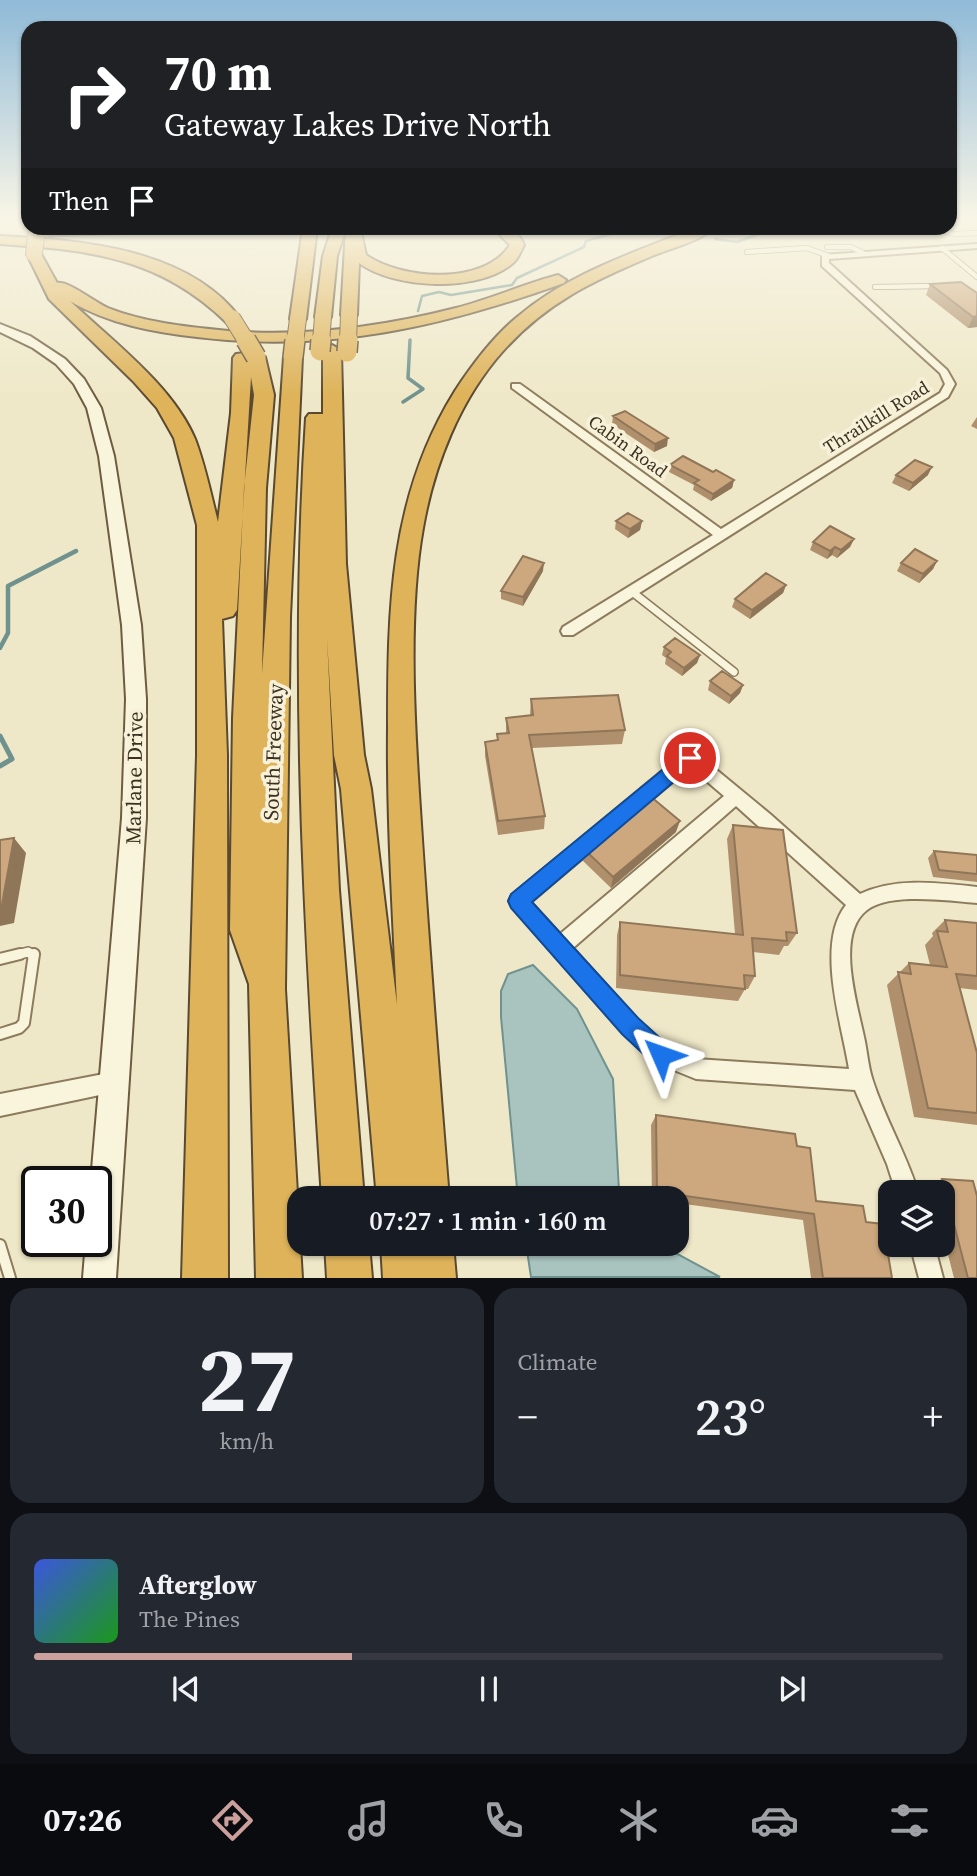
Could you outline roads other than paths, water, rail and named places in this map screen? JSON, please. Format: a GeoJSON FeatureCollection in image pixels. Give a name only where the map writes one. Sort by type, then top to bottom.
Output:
{"type":"FeatureCollection","features":[{"type":"Feature","properties":{"kind":"highway"},"geometry":{"type":"LineString","coordinates":[[45,276],[55,296],[140,377],[165,406],[184,438],[208,525],[212,755],[205,1278]]}},
{"type":"Feature","properties":{"kind":"highway"},"geometry":{"type":"LineString","coordinates":[[52,276],[72,296],[97,310],[128,320],[205,334],[245,337],[331,336],[424,323],[476,309],[570,276]]}},
{"type":"Feature","properties":{"kind":"highway"},"geometry":{"type":"LineString","coordinates":[[174,276],[201,290],[232,318],[264,395],[251,568],[247,718],[247,930],[267,989]]}},
{"type":"Feature","properties":{"kind":"highway"},"geometry":{"type":"LineString","coordinates":[[299,276],[294,319],[323,353]]}},
{"type":"Feature","properties":{"kind":"highway","name":"South Freeway"},"geometry":{"type":"LineString","coordinates":[[279,1278],[267,989],[277,617],[323,353],[336,316],[332,276]]}},
{"type":"Feature","properties":{"kind":"highway"},"geometry":{"type":"LineString","coordinates":[[344,276],[336,316],[323,353],[349,513],[358,771],[356,789],[397,1186]]}},
{"type":"Feature","properties":{"kind":"highway"},"geometry":{"type":"LineString","coordinates":[[397,276],[426,279],[453,276]]}},
{"type":"Feature","properties":{"kind":"highway"},"geometry":{"type":"LineString","coordinates":[[427,1186],[412,971],[402,751],[403,599],[415,512],[436,444],[486,358],[519,322],[548,299],[593,276]]}},
{"type":"Feature","properties":{"kind":"highway","name":"South Freeway"},"geometry":{"type":"LineString","coordinates":[[323,353],[312,504],[316,783],[327,1005],[342,1186]]}},
{"type":"Feature","properties":{"kind":"highway"},"geometry":{"type":"LineString","coordinates":[[212,755],[233,474],[249,358]]}},
{"type":"Feature","properties":{"kind":"highway"},"geometry":{"type":"LineString","coordinates":[[348,1256],[350,1278]]}},
{"type":"Feature","properties":{"kind":"highway"},"geometry":{"type":"LineString","coordinates":[[403,1256],[406,1278]]}},
{"type":"Feature","properties":{"kind":"highway"},"geometry":{"type":"LineString","coordinates":[[432,1256],[433,1278]]}},
{"type":"Feature","properties":{"kind":"street","name":"Thrailkill Road"},"geometry":{"type":"LineString","coordinates":[[568,631],[944,395],[950,384],[944,372],[838,276]]}},
{"type":"Feature","properties":{"kind":"street","name":"Marlane Drive"},"geometry":{"type":"LineString","coordinates":[[0,328],[32,342],[56,359],[78,380],[92,403],[104,449],[125,577],[134,657],[137,757],[135,834],[100,1278]]}},
{"type":"Feature","properties":{"kind":"street","name":"Cabin Road"},"geometry":{"type":"LineString","coordinates":[[516,386],[720,534]]}},
{"type":"Feature","properties":{"kind":"street"},"geometry":{"type":"LineString","coordinates":[[859,905],[690,758],[518,901],[630,1026],[661,1055],[696,1069],[861,1080]]}},
{"type":"Feature","properties":{"kind":"street"},"geometry":{"type":"LineString","coordinates":[[561,947],[735,797]]}},
{"type":"Feature","properties":{"kind":"street"},"geometry":{"type":"LineString","coordinates":[[902,1180],[861,1080],[844,988],[841,954],[846,923],[859,905],[872,897],[933,891],[977,895]]}},
{"type":"Feature","properties":{"kind":"street"},"geometry":{"type":"LineString","coordinates":[[0,1105],[114,1082]]}},
{"type":"Feature","properties":{"kind":"street"},"geometry":{"type":"LineString","coordinates":[[925,1257],[931,1278]]}},
{"type":"Feature","properties":{"kind":"lane"},"geometry":{"type":"LineString","coordinates":[[875,286],[922,284],[949,288]]}},
{"type":"Feature","properties":{"kind":"lane"},"geometry":{"type":"LineString","coordinates":[[631,591],[734,672]]}},
{"type":"Feature","properties":{"kind":"lane"},"geometry":{"type":"LineString","coordinates":[[0,959],[29,952],[34,954],[24,1023],[19,1028],[0,1034]]}},
{"type":"Feature","properties":{"kind":"lane"},"geometry":{"type":"LineString","coordinates":[[0,1245],[10,1278]]}},
{"type":"Feature","properties":{"kind":"water"},"geometry":{"type":"Polygon","coordinates":[[[533,965],[577,1009],[613,1079],[619,1186],[517,1186],[501,1017],[501,991],[508,974],[533,965]]]}},
{"type":"Feature","properties":{"kind":"water"},"geometry":{"type":"Polygon","coordinates":[[[528,1256],[681,1256],[720,1277],[531,1277],[528,1256]]]}},
{"type":"Feature","properties":{"kind":"waterway"},"geometry":{"type":"LineString","coordinates":[[418,311],[422,296],[439,292],[451,295],[512,285],[522,276]]}},
{"type":"Feature","properties":{"kind":"waterway"},"geometry":{"type":"LineString","coordinates":[[403,402],[423,389],[408,378],[410,340]]}},
{"type":"Feature","properties":{"kind":"waterway"},"geometry":{"type":"LineString","coordinates":[[0,648],[8,633],[8,586],[76,551]]}},
{"type":"Feature","properties":{"kind":"waterway"},"geometry":{"type":"LineString","coordinates":[[0,736],[12,759],[0,766]]}}]}
